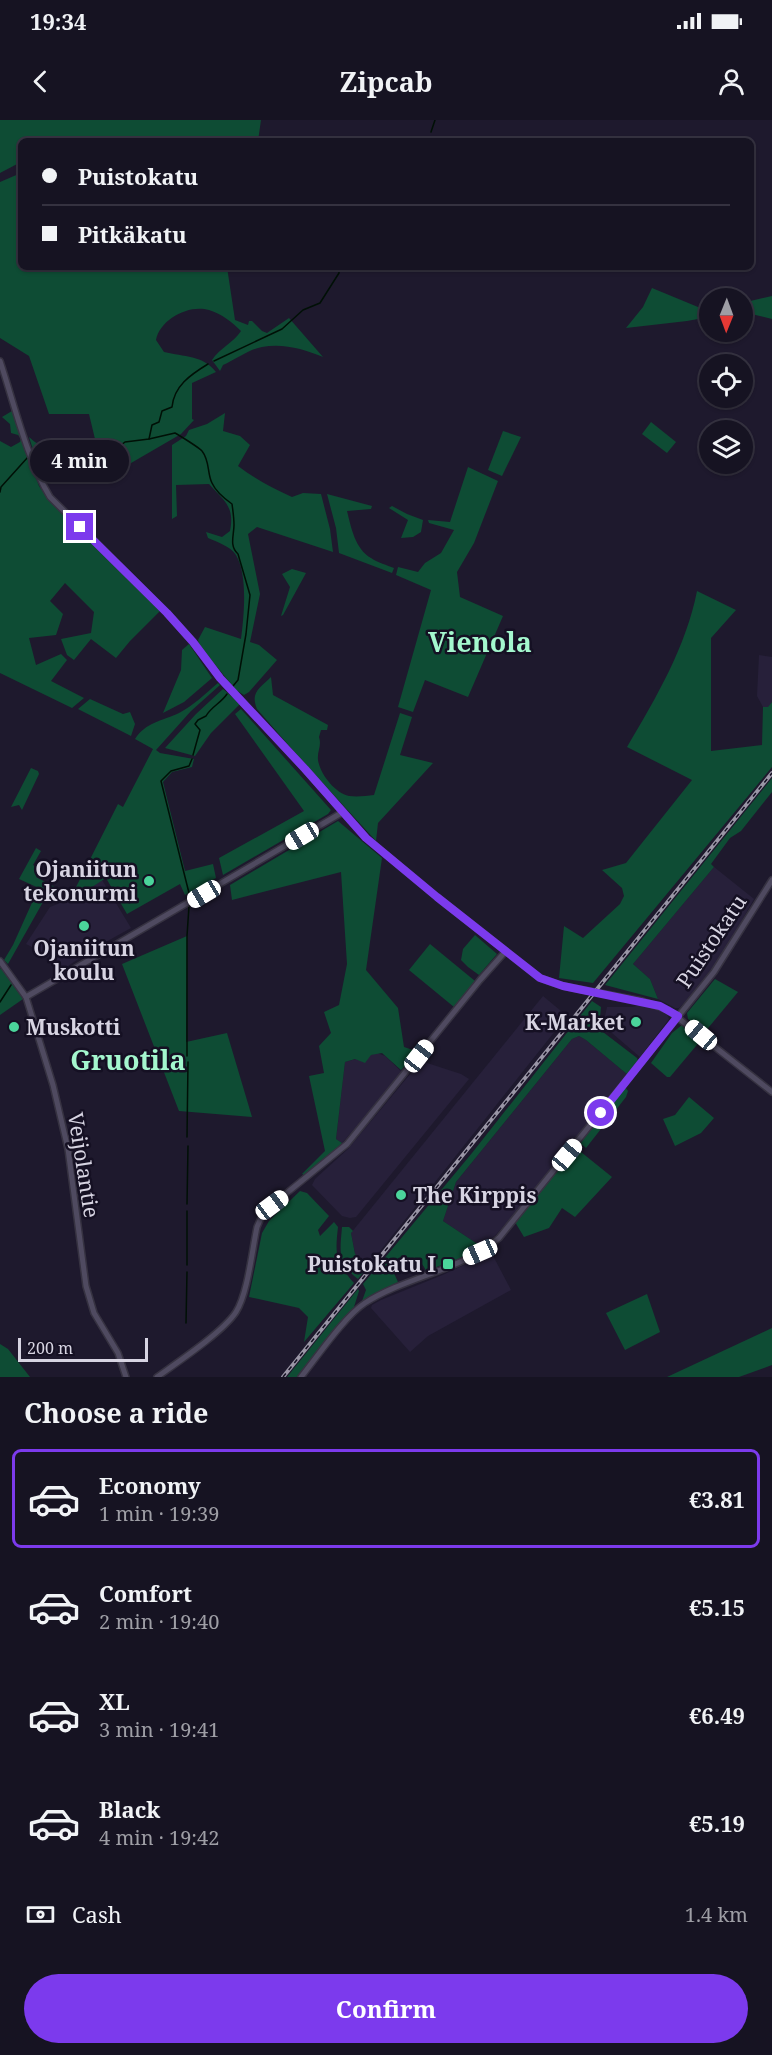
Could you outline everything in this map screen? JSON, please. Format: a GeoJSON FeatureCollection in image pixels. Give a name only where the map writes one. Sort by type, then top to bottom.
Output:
{"type":"FeatureCollection","features":[{"type":"Feature","properties":{"kind":"street"},"geometry":{"type":"LineString","coordinates":[[0,362],[32,458],[42,484],[50,497],[167,613],[193,642],[220,678],[374,844],[540,978],[563,986],[660,1006],[678,1016],[772,1092]]}},
{"type":"Feature","properties":{"kind":"street"},"geometry":{"type":"LineString","coordinates":[[26,997],[343,812]]}},
{"type":"Feature","properties":{"kind":"street","name":"Puistokatu"},"geometry":{"type":"LineString","coordinates":[[301,1377],[349,1317],[364,1303],[480,1252],[499,1238],[714,972],[772,880]]}},
{"type":"Feature","properties":{"kind":"street"},"geometry":{"type":"LineString","coordinates":[[158,1377],[220,1329],[236,1313],[242,1298],[257,1227],[261,1218],[272,1205],[347,1144],[505,952]]}},
{"type":"Feature","properties":{"kind":"street","name":"Veijolantie"},"geometry":{"type":"LineString","coordinates":[[0,961],[26,997],[64,1130],[86,1286],[94,1313],[118,1353],[126,1377]]}},
{"type":"Feature","properties":{"kind":"shaded area"},"geometry":{"type":"Polygon","coordinates":[[[759,655],[772,657],[772,702],[768,708],[763,707],[757,696],[759,655]]]}},
{"type":"Feature","properties":{"kind":"shaded area"},"geometry":{"type":"Polygon","coordinates":[[[714,867],[754,899],[722,956],[686,1001],[679,1008],[675,1008],[658,999],[650,979],[633,964],[714,867]]]}},
{"type":"Feature","properties":{"kind":"shaded area","name":"Ojaniitun koulu"},"geometry":{"type":"Polygon","coordinates":[[[102,880],[131,928],[93,949],[62,970],[56,959],[26,944],[50,907],[78,896],[102,880]]]}},
{"type":"Feature","properties":{"kind":"shaded area"},"geometry":{"type":"Polygon","coordinates":[[[543,996],[567,1016],[369,1265],[355,1254],[351,1233],[543,996]]]}},
{"type":"Feature","properties":{"kind":"shaded area"},"geometry":{"type":"Polygon","coordinates":[[[641,1005],[667,1014],[669,1019],[640,1057],[605,1027],[604,1021],[607,1007],[641,1005]]]}},
{"type":"Feature","properties":{"kind":"shaded area"},"geometry":{"type":"Polygon","coordinates":[[[579,1036],[628,1075],[512,1217],[482,1247],[443,1221],[456,1182],[572,1039],[579,1036]]]}},
{"type":"Feature","properties":{"kind":"shaded area"},"geometry":{"type":"Polygon","coordinates":[[[377,1053],[385,1056],[403,1073],[342,1143],[336,1139],[345,1062],[377,1053]]]}},
{"type":"Feature","properties":{"kind":"shaded area"},"geometry":{"type":"Polygon","coordinates":[[[421,1061],[461,1074],[469,1079],[356,1217],[342,1216],[312,1185],[315,1179],[348,1149],[421,1061]]]}},
{"type":"Feature","properties":{"kind":"shaded area"},"geometry":{"type":"Polygon","coordinates":[[[491,1252],[511,1290],[428,1336],[410,1352],[371,1308],[381,1300],[491,1252]]]}},
{"type":"Feature","properties":{"kind":"green space"},"geometry":{"type":"Polygon","coordinates":[[[0,120],[261,120],[258,138],[18,138],[18,164],[0,173],[0,120]]]}},
{"type":"Feature","properties":{"kind":"green space"},"geometry":{"type":"Polygon","coordinates":[[[18,174],[18,270],[227,270],[235,320],[248,325],[249,321],[252,321],[267,333],[289,318],[323,357],[293,348],[262,347],[223,365],[220,371],[212,360],[241,331],[226,319],[209,310],[184,311],[163,326],[156,340],[164,352],[193,357],[205,362],[216,372],[192,383],[192,419],[194,420],[181,434],[107,477],[97,458],[39,469],[29,437],[42,445],[58,446],[76,445],[95,439],[89,414],[49,414],[29,356],[0,338],[0,182],[18,174]]]}},
{"type":"Feature","properties":{"kind":"green space"},"geometry":{"type":"Polygon","coordinates":[[[652,288],[699,307],[699,319],[626,328],[643,307],[652,288]]]}},
{"type":"Feature","properties":{"kind":"green space"},"geometry":{"type":"Polygon","coordinates":[[[772,296],[772,319],[753,314],[753,300],[772,296]]]}},
{"type":"Feature","properties":{"kind":"green space"},"geometry":{"type":"Polygon","coordinates":[[[12,411],[39,486],[50,502],[160,611],[116,658],[91,639],[74,660],[67,655],[61,639],[91,633],[94,612],[65,583],[50,601],[63,614],[56,635],[29,638],[36,665],[61,654],[67,660],[51,681],[84,698],[72,708],[0,673],[0,441],[11,447],[20,442],[21,439],[18,435],[11,433],[10,424],[2,417],[12,411]]]}},
{"type":"Feature","properties":{"kind":"green space"},"geometry":{"type":"Polygon","coordinates":[[[225,413],[223,431],[240,436],[250,445],[238,466],[292,497],[303,493],[321,494],[333,552],[257,527],[248,534],[260,594],[250,642],[259,645],[277,660],[244,695],[236,690],[199,645],[198,640],[205,627],[241,639],[244,584],[240,563],[230,549],[208,538],[206,532],[222,537],[230,531],[230,510],[209,484],[176,485],[177,516],[172,519],[172,445],[186,436],[189,430],[207,424],[225,413]]]}},
{"type":"Feature","properties":{"kind":"green space"},"geometry":{"type":"Polygon","coordinates":[[[651,422],[676,442],[667,453],[642,434],[651,422]]]}},
{"type":"Feature","properties":{"kind":"green space"},"geometry":{"type":"Polygon","coordinates":[[[503,431],[521,437],[502,476],[488,470],[503,431]]]}},
{"type":"Feature","properties":{"kind":"green space"},"geometry":{"type":"Polygon","coordinates":[[[468,467],[498,481],[474,543],[457,572],[460,597],[503,616],[468,697],[425,680],[413,712],[398,707],[431,590],[396,575],[398,567],[418,572],[425,563],[441,553],[454,530],[429,523],[428,520],[450,522],[468,467]]]}},
{"type":"Feature","properties":{"kind":"green space"},"geometry":{"type":"Polygon","coordinates":[[[327,494],[372,506],[371,509],[347,511],[352,531],[361,549],[377,561],[394,568],[392,573],[339,553],[336,528],[327,494]]]}},
{"type":"Feature","properties":{"kind":"green space"},"geometry":{"type":"Polygon","coordinates":[[[392,506],[423,520],[421,532],[413,537],[401,538],[408,520],[389,508],[392,506]]]}},
{"type":"Feature","properties":{"kind":"green space"},"geometry":{"type":"Polygon","coordinates":[[[292,569],[306,573],[281,616],[290,587],[282,574],[292,569]]]}},
{"type":"Feature","properties":{"kind":"green space"},"geometry":{"type":"Polygon","coordinates":[[[697,591],[736,610],[711,638],[711,751],[762,745],[763,707],[768,707],[772,702],[772,767],[593,983],[559,978],[564,926],[583,938],[620,904],[624,896],[622,888],[602,870],[626,863],[692,780],[627,747],[678,652],[697,591]]]}},
{"type":"Feature","properties":{"kind":"green space"},"geometry":{"type":"Polygon","coordinates":[[[189,644],[212,678],[184,702],[163,713],[181,670],[182,650],[189,644]]]}},
{"type":"Feature","properties":{"kind":"green space"},"geometry":{"type":"Polygon","coordinates":[[[271,677],[273,695],[328,725],[327,730],[321,730],[319,737],[319,765],[325,777],[334,787],[349,796],[374,795],[400,713],[412,717],[400,755],[433,763],[378,823],[376,841],[257,709],[255,694],[271,677]]]}},
{"type":"Feature","properties":{"kind":"green space"},"geometry":{"type":"Polygon","coordinates":[[[218,683],[220,685],[191,711],[156,750],[160,753],[194,759],[192,767],[172,772],[163,782],[185,871],[213,864],[216,878],[185,895],[180,884],[127,914],[106,878],[78,896],[73,893],[118,804],[123,807],[153,749],[135,739],[139,733],[149,725],[189,707],[218,683]]]}},
{"type":"Feature","properties":{"kind":"green space"},"geometry":{"type":"Polygon","coordinates":[[[223,689],[240,704],[211,733],[195,756],[165,748],[196,714],[223,689]]]}},
{"type":"Feature","properties":{"kind":"green space"},"geometry":{"type":"Polygon","coordinates":[[[90,699],[123,714],[130,712],[135,724],[131,736],[78,709],[90,699]]]}},
{"type":"Feature","properties":{"kind":"green space"},"geometry":{"type":"Polygon","coordinates":[[[241,709],[331,810],[328,814],[223,875],[219,858],[304,811],[235,714],[241,709]]]}},
{"type":"Feature","properties":{"kind":"green space"},"geometry":{"type":"Polygon","coordinates":[[[31,768],[39,774],[22,810],[19,805],[11,807],[31,768]]]}},
{"type":"Feature","properties":{"kind":"green space"},"geometry":{"type":"Polygon","coordinates":[[[772,778],[772,792],[741,831],[730,838],[711,864],[714,867],[633,964],[650,979],[658,999],[605,985],[772,778]]]}},
{"type":"Feature","properties":{"kind":"green space"},"geometry":{"type":"Polygon","coordinates":[[[338,821],[382,858],[366,970],[398,1008],[404,1047],[419,1052],[401,1070],[382,1053],[371,1055],[365,1063],[355,1059],[345,1062],[336,1139],[342,1143],[304,1175],[302,1174],[325,1151],[309,1076],[324,1073],[319,1046],[331,1033],[324,1012],[339,1005],[347,964],[341,872],[232,900],[230,885],[338,821]]]}},
{"type":"Feature","properties":{"kind":"green space"},"geometry":{"type":"Polygon","coordinates":[[[36,848],[41,851],[33,865],[40,869],[36,877],[70,895],[48,897],[43,890],[19,879],[36,848]]]}},
{"type":"Feature","properties":{"kind":"green space"},"geometry":{"type":"Polygon","coordinates":[[[33,891],[43,897],[43,902],[8,964],[4,960],[35,896],[33,891]]]}},
{"type":"Feature","properties":{"kind":"green space"},"geometry":{"type":"Polygon","coordinates":[[[475,935],[497,954],[479,975],[461,960],[463,949],[475,935]]]}},
{"type":"Feature","properties":{"kind":"green space"},"geometry":{"type":"Polygon","coordinates":[[[187,936],[186,1042],[227,1033],[252,1117],[179,1111],[122,964],[187,936]]]}},
{"type":"Feature","properties":{"kind":"green space"},"geometry":{"type":"Polygon","coordinates":[[[430,944],[475,981],[454,1007],[409,970],[430,944]]]}},
{"type":"Feature","properties":{"kind":"green space"},"geometry":{"type":"Polygon","coordinates":[[[0,969],[23,999],[0,1015],[0,969]]]}},
{"type":"Feature","properties":{"kind":"green space"},"geometry":{"type":"Polygon","coordinates":[[[715,979],[738,992],[704,1033],[688,1019],[687,1013],[715,979]]]}},
{"type":"Feature","properties":{"kind":"green space"},"geometry":{"type":"Polygon","coordinates":[[[592,1001],[601,1007],[599,1029],[637,1058],[638,1061],[628,1075],[586,1040],[579,1036],[572,1039],[456,1182],[443,1221],[482,1247],[471,1254],[426,1271],[423,1265],[415,1260],[406,1261],[393,1271],[398,1282],[362,1301],[366,1290],[363,1284],[472,1153],[592,1001]]]}},
{"type":"Feature","properties":{"kind":"green space"},"geometry":{"type":"Polygon","coordinates":[[[682,1025],[701,1040],[670,1077],[667,1077],[651,1063],[672,1033],[682,1025]]]}},
{"type":"Feature","properties":{"kind":"green space"},"geometry":{"type":"Polygon","coordinates":[[[625,1087],[628,1091],[626,1097],[586,1148],[580,1143],[625,1087]]]}},
{"type":"Feature","properties":{"kind":"green space"},"geometry":{"type":"Polygon","coordinates":[[[689,1097],[714,1118],[701,1133],[675,1146],[663,1119],[675,1115],[689,1097]]]}},
{"type":"Feature","properties":{"kind":"green space"},"geometry":{"type":"Polygon","coordinates":[[[576,1148],[612,1177],[575,1217],[562,1208],[549,1228],[524,1237],[515,1222],[576,1148]]]}},
{"type":"Feature","properties":{"kind":"green space"},"geometry":{"type":"Polygon","coordinates":[[[300,1191],[307,1193],[329,1216],[318,1230],[320,1236],[334,1222],[338,1227],[338,1257],[343,1269],[354,1283],[304,1342],[308,1317],[299,1308],[249,1297],[262,1233],[269,1221],[300,1191]]]}},
{"type":"Feature","properties":{"kind":"green space"},"geometry":{"type":"Polygon","coordinates":[[[342,1227],[349,1227],[353,1231],[351,1233],[355,1254],[369,1265],[358,1279],[346,1268],[341,1256],[342,1227]]]}},
{"type":"Feature","properties":{"kind":"green space"},"geometry":{"type":"Polygon","coordinates":[[[358,1289],[354,1307],[297,1377],[287,1377],[358,1289]]]}},
{"type":"Feature","properties":{"kind":"green space"},"geometry":{"type":"Polygon","coordinates":[[[647,1294],[660,1332],[625,1350],[606,1313],[647,1294]]]}},
{"type":"Feature","properties":{"kind":"green space"},"geometry":{"type":"Polygon","coordinates":[[[772,1328],[772,1365],[739,1377],[667,1377],[772,1328]]]}},
{"type":"Feature","properties":{"kind":"green space"},"geometry":{"type":"Polygon","coordinates":[[[0,1344],[8,1349],[30,1377],[0,1377],[0,1344]]]}},
{"type":"Feature","properties":{"kind":"waterway"},"geometry":{"type":"LineString","coordinates":[[431,132],[435,120]]}},
{"type":"Feature","properties":{"kind":"waterway"},"geometry":{"type":"LineString","coordinates":[[214,361],[282,329],[303,310],[320,303],[339,270]]}},
{"type":"Feature","properties":{"kind":"waterway"},"geometry":{"type":"LineString","coordinates":[[35,453],[37,448],[44,444],[53,447],[56,456],[68,450],[86,446],[98,450],[115,450],[125,442],[149,439],[152,425],[159,422],[162,411],[172,407],[180,387],[189,377],[208,364]]}},
{"type":"Feature","properties":{"kind":"waterway"},"geometry":{"type":"LineString","coordinates":[[149,439],[175,433],[201,450],[205,455],[210,479],[214,486],[232,504],[233,544],[250,595],[238,680],[233,686]]}},
{"type":"Feature","properties":{"kind":"waterway"},"geometry":{"type":"LineString","coordinates":[[0,492],[1,487],[28,457]]}},
{"type":"Feature","properties":{"kind":"waterway"},"geometry":{"type":"LineString","coordinates":[[193,755],[200,730],[195,724],[227,694]]}},
{"type":"Feature","properties":{"kind":"waterway"},"geometry":{"type":"LineString","coordinates":[[189,893],[161,781],[171,771],[189,766],[192,759]]}},
{"type":"Feature","properties":{"kind":"waterway"},"geometry":{"type":"LineString","coordinates":[[187,1056],[189,906]]}},
{"type":"Feature","properties":{"kind":"waterway"},"geometry":{"type":"LineString","coordinates":[[0,1002],[11,985]]}},
{"type":"Feature","properties":{"kind":"waterway"},"geometry":{"type":"LineString","coordinates":[[187,1137],[188,1062]]}},
{"type":"Feature","properties":{"kind":"waterway"},"geometry":{"type":"LineString","coordinates":[[187,1204],[188,1146]]}},
{"type":"Feature","properties":{"kind":"waterway"},"geometry":{"type":"LineString","coordinates":[[187,1211],[187,1265]]}},
{"type":"Feature","properties":{"kind":"waterway"},"geometry":{"type":"LineString","coordinates":[[186,1323],[187,1272]]}},
{"type":"Feature","properties":{"kind":"railway"},"geometry":{"type":"LineString","coordinates":[[283,1377],[772,773]]}},
{"type":"Feature","properties":{"kind":"place","name":"Ojaniitun tekonurmi"},"geometry":{"type":"Point","coordinates":[149,881]}},
{"type":"Feature","properties":{"kind":"place","name":"Ojaniitun koulu"},"geometry":{"type":"Point","coordinates":[84,926]}},
{"type":"Feature","properties":{"kind":"place","name":"K-Market"},"geometry":{"type":"Point","coordinates":[636,1022]}},
{"type":"Feature","properties":{"kind":"place","name":"Muskotti"},"geometry":{"type":"Point","coordinates":[14,1027]}},
{"type":"Feature","properties":{"kind":"place","name":"The Kirppis"},"geometry":{"type":"Point","coordinates":[401,1195]}},
{"type":"Feature","properties":{"kind":"place","name":"Puistokatu I"},"geometry":{"type":"Point","coordinates":[448,1264]}},
{"type":"Feature","properties":{"kind":"district","name":"Vienola"},"geometry":{"type":"Point","coordinates":[480,641]}},
{"type":"Feature","properties":{"kind":"district","name":"Gruotila"},"geometry":{"type":"Point","coordinates":[128,1059]}},
{"type":"Feature","properties":{"kind":"route"},"geometry":{"type":"LineString","coordinates":[[80,527],[167,613],[193,642],[220,678],[366,838],[437,897],[540,978],[563,986],[642,1001],[660,1006],[678,1016],[601,1113]]}}]}
